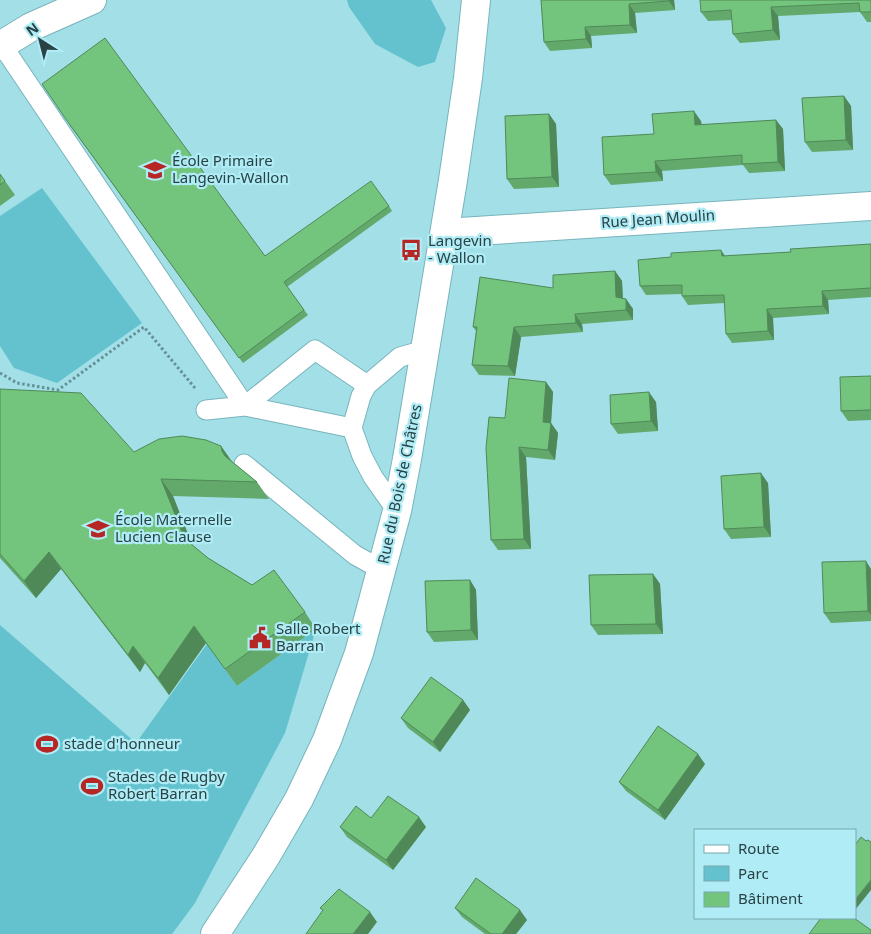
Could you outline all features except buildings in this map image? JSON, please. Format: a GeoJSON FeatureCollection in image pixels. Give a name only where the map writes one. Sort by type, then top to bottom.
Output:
{"type":"FeatureCollection","features":[{"type":"Feature","properties":{"kind":"street"},"geometry":{"type":"LineString","coordinates":[[1,45],[31,27],[92,0]]}},
{"type":"Feature","properties":{"kind":"street","name":"Rue du Bois de Châtres"},"geometry":{"type":"LineString","coordinates":[[216,934],[266,856],[299,799],[327,740],[359,653],[397,511],[426,350],[468,78],[476,0]]}},
{"type":"Feature","properties":{"kind":"street","name":"Rue Jean Moulin"},"geometry":{"type":"LineString","coordinates":[[445,233],[871,206]]}},
{"type":"Feature","properties":{"kind":"lane"},"geometry":{"type":"LineString","coordinates":[[1,45],[245,406]]}},
{"type":"Feature","properties":{"kind":"lane"},"geometry":{"type":"LineString","coordinates":[[245,406],[321,346],[367,385]]}},
{"type":"Feature","properties":{"kind":"lane"},"geometry":{"type":"LineString","coordinates":[[397,511],[373,477],[362,456],[352,428],[361,396],[367,385],[400,357],[426,350]]}},
{"type":"Feature","properties":{"kind":"lane"},"geometry":{"type":"LineString","coordinates":[[206,410],[245,406],[352,428]]}},
{"type":"Feature","properties":{"kind":"lane"},"geometry":{"type":"LineString","coordinates":[[244,464],[355,555],[382,570]]}},
{"type":"Feature","properties":{"kind":"path"},"geometry":{"type":"LineString","coordinates":[[0,373],[17,383],[58,390],[144,327],[197,391]]}},
{"type":"Feature","properties":{"kind":"green space"},"geometry":{"type":"Polygon","coordinates":[[[347,0],[431,0],[446,28],[435,62],[418,67],[375,44],[349,7],[347,0]]]}},
{"type":"Feature","properties":{"kind":"green space"},"geometry":{"type":"Polygon","coordinates":[[[42,188],[142,323],[57,383],[14,368],[0,346],[0,216],[42,188]]]}},
{"type":"Feature","properties":{"kind":"green space","name":"Stades de Rugby Robert Barran"},"geometry":{"type":"Polygon","coordinates":[[[0,625],[136,743],[207,644],[237,686],[316,629],[285,733],[195,903],[172,934],[0,934],[0,625]]]}},
{"type":"Feature","properties":{"kind":"place","name":"École Primaire Langevin-Wallon"},"geometry":{"type":"Point","coordinates":[155,170]}},
{"type":"Feature","properties":{"kind":"place","name":"Langevin - Wallon"},"geometry":{"type":"Point","coordinates":[411,250]}},
{"type":"Feature","properties":{"kind":"place","name":"École Maternelle Lucien Clause"},"geometry":{"type":"Point","coordinates":[98,529]}},
{"type":"Feature","properties":{"kind":"place","name":"Salle Robert Barran"},"geometry":{"type":"Point","coordinates":[260,638]}},
{"type":"Feature","properties":{"kind":"place","name":"stade d'honneur"},"geometry":{"type":"Point","coordinates":[47,744]}},
{"type":"Feature","properties":{"kind":"place","name":"Stades de Rugby Robert Barran"},"geometry":{"type":"Point","coordinates":[92,786]}}]}
